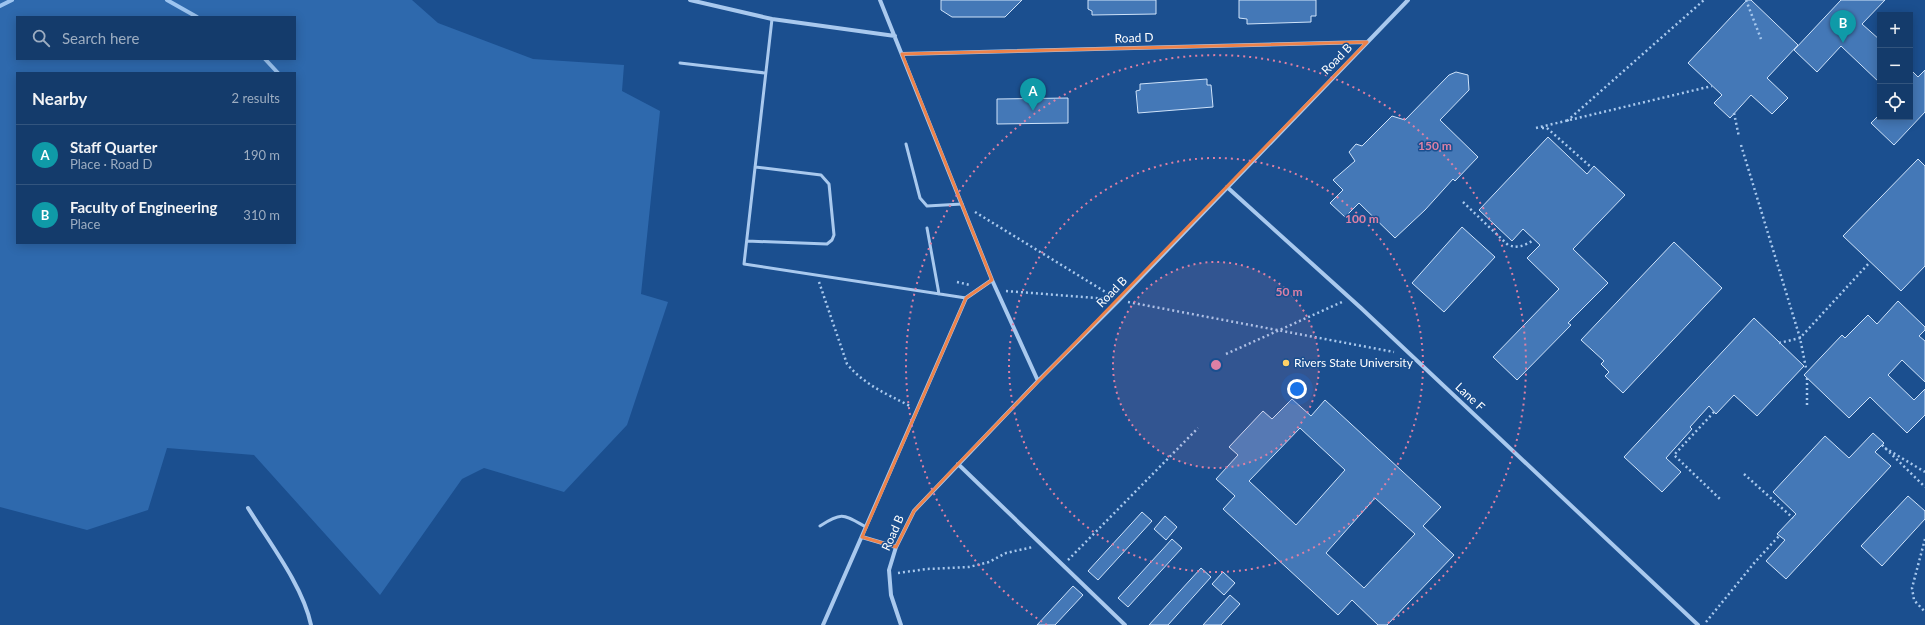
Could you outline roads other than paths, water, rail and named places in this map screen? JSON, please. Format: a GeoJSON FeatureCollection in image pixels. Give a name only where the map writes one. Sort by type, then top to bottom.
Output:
{"type":"FeatureCollection","features":[{"type":"Feature","properties":{"kind":"street"},"geometry":{"type":"LineString","coordinates":[[690,0],[772,19],[895,36]]}},
{"type":"Feature","properties":{"kind":"street"},"geometry":{"type":"LineString","coordinates":[[880,0],[992,280],[1038,381]]}},
{"type":"Feature","properties":{"kind":"street","name":"Road B"},"geometry":{"type":"LineString","coordinates":[[901,625],[891,595],[890,574],[896,547],[914,511],[1038,381],[1119,300],[1408,0]]}},
{"type":"Feature","properties":{"kind":"street","name":"Road D"},"geometry":{"type":"LineString","coordinates":[[902,54],[1368,42]]}},
{"type":"Feature","properties":{"kind":"street","name":"Lane F"},"geometry":{"type":"LineString","coordinates":[[1227,187],[1350,299],[1698,625]]}},
{"type":"Feature","properties":{"kind":"street"},"geometry":{"type":"LineString","coordinates":[[823,625],[966,298],[992,280]]}},
{"type":"Feature","properties":{"kind":"street"},"geometry":{"type":"LineString","coordinates":[[958,464],[1125,625]]}},
{"type":"Feature","properties":{"kind":"street"},"geometry":{"type":"LineString","coordinates":[[248,508],[290,576],[308,615],[310,625]]}},
{"type":"Feature","properties":{"kind":"street"},"geometry":{"type":"LineString","coordinates":[[862,537],[896,547]]}},
{"type":"Feature","properties":{"kind":"lane"},"geometry":{"type":"LineString","coordinates":[[772,19],[744,264],[966,298]]}},
{"type":"Feature","properties":{"kind":"lane"},"geometry":{"type":"LineString","coordinates":[[680,64],[765,73]]}},
{"type":"Feature","properties":{"kind":"lane"},"geometry":{"type":"LineString","coordinates":[[906,144],[920,198],[923,203],[927,206],[962,204]]}},
{"type":"Feature","properties":{"kind":"lane"},"geometry":{"type":"LineString","coordinates":[[747,242],[826,244],[832,240],[834,235],[829,184],[821,175],[755,167]]}},
{"type":"Feature","properties":{"kind":"lane"},"geometry":{"type":"LineString","coordinates":[[927,228],[939,294]]}},
{"type":"Feature","properties":{"kind":"lane"},"geometry":{"type":"LineString","coordinates":[[820,526],[836,516],[845,516],[866,528]]}},
{"type":"Feature","properties":{"kind":"waterway"},"geometry":{"type":"LineString","coordinates":[[0,6],[12,0]]}},
{"type":"Feature","properties":{"kind":"waterway"},"geometry":{"type":"LineString","coordinates":[[167,0],[195,16]]}},
{"type":"Feature","properties":{"kind":"waterway"},"geometry":{"type":"LineString","coordinates":[[266,60],[277,72]]}},
{"type":"Feature","properties":{"kind":"place","name":"Faculty of Engineering"},"geometry":{"type":"Point","coordinates":[1843,43]}},
{"type":"Feature","properties":{"kind":"place","name":"Staff Quarter"},"geometry":{"type":"Point","coordinates":[1033,111]}},
{"type":"Feature","properties":{"kind":"place","name":"Rivers State University"},"geometry":{"type":"Point","coordinates":[1286,363]}}]}
